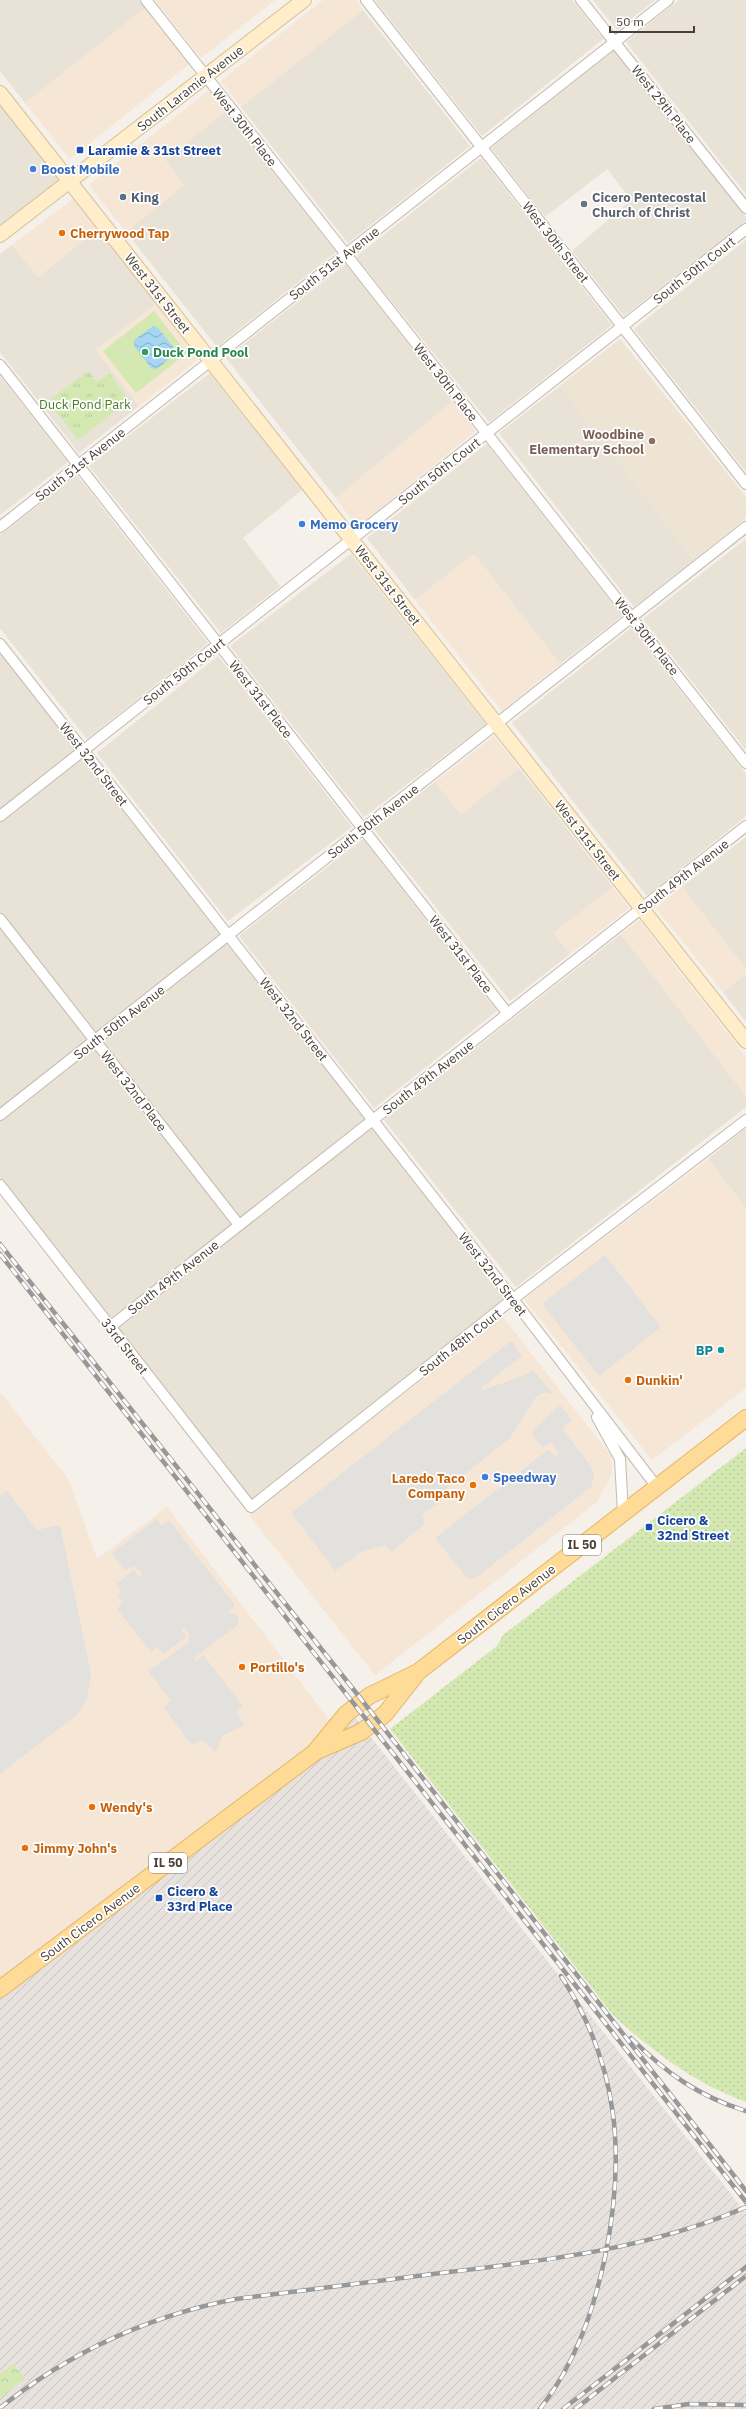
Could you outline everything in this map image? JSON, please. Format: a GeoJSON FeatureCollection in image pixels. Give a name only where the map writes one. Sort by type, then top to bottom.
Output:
{"type":"FeatureCollection","features":[{"type":"Feature","properties":{"kind":"main road","name":"South Laramie Avenue"},"geometry":{"type":"LineString","coordinates":[[0,234],[304,0]]}},
{"type":"Feature","properties":{"kind":"main road","name":"West 31st Street"},"geometry":{"type":"LineString","coordinates":[[0,93],[746,1041]]}},
{"type":"Feature","properties":{"kind":"main road","name":"South Cicero Avenue"},"geometry":{"type":"LineString","coordinates":[[314,1753],[346,1714],[369,1696],[418,1672],[746,1418]]}},
{"type":"Feature","properties":{"kind":"main road","name":"South Cicero Avenue"},"geometry":{"type":"LineString","coordinates":[[0,1989],[314,1753],[361,1732],[385,1714],[418,1672]]}},
{"type":"Feature","properties":{"kind":"street","name":"West 30th Place"},"geometry":{"type":"LineString","coordinates":[[146,0],[746,763]]}},
{"type":"Feature","properties":{"kind":"street","name":"West 30th Street"},"geometry":{"type":"LineString","coordinates":[[366,0],[746,484]]}},
{"type":"Feature","properties":{"kind":"street","name":"West 29th Place"},"geometry":{"type":"LineString","coordinates":[[581,0],[746,208]]}},
{"type":"Feature","properties":{"kind":"street","name":"South 51st Avenue"},"geometry":{"type":"LineString","coordinates":[[0,526],[668,0]]}},
{"type":"Feature","properties":{"kind":"street","name":"South 50th Court"},"geometry":{"type":"LineString","coordinates":[[0,816],[746,229]]}},
{"type":"Feature","properties":{"kind":"street","name":"West 31st Place"},"geometry":{"type":"LineString","coordinates":[[0,365],[362,830],[508,1014]]}},
{"type":"Feature","properties":{"kind":"street","name":"South 50th Avenue"},"geometry":{"type":"LineString","coordinates":[[0,1115],[746,527]]}},
{"type":"Feature","properties":{"kind":"street","name":"West 32nd Street"},"geometry":{"type":"LineString","coordinates":[[0,644],[513,1299],[657,1487]]}},
{"type":"Feature","properties":{"kind":"street","name":"South 49th Avenue"},"geometry":{"type":"LineString","coordinates":[[110,1327],[746,826]]}},
{"type":"Feature","properties":{"kind":"street","name":"West 32nd Place"},"geometry":{"type":"LineString","coordinates":[[0,919],[239,1225]]}},
{"type":"Feature","properties":{"kind":"street","name":"South 48th Court"},"geometry":{"type":"LineString","coordinates":[[251,1507],[513,1299],[746,1120]]}},
{"type":"Feature","properties":{"kind":"street","name":"33rd Street"},"geometry":{"type":"LineString","coordinates":[[0,1185],[251,1507]]}},
{"type":"Feature","properties":{"kind":"street","name":"West 32nd Street"},"geometry":{"type":"LineString","coordinates":[[586,1395],[620,1459],[623,1513]]}},
{"type":"Feature","properties":{"kind":"shaded area"},"geometry":{"type":"Polygon","coordinates":[[[0,0],[139,0],[145,8],[25,103],[0,71],[0,0]]]}},
{"type":"Feature","properties":{"kind":"shaded area"},"geometry":{"type":"Polygon","coordinates":[[[155,0],[275,0],[201,58],[155,0]]]}},
{"type":"Feature","properties":{"kind":"shaded area"},"geometry":{"type":"Polygon","coordinates":[[[323,0],[356,0],[363,10],[241,107],[221,81],[323,0]]]}},
{"type":"Feature","properties":{"kind":"shaded area"},"geometry":{"type":"Polygon","coordinates":[[[375,0],[572,0],[603,39],[482,136],[375,0]]]}},
{"type":"Feature","properties":{"kind":"shaded area"},"geometry":{"type":"Polygon","coordinates":[[[593,0],[655,0],[617,30],[593,0]]]}},
{"type":"Feature","properties":{"kind":"shaded area"},"geometry":{"type":"Polygon","coordinates":[[[679,0],[746,0],[746,194],[626,42],[679,0]]]}},
{"type":"Feature","properties":{"kind":"shaded area"},"geometry":{"type":"Polygon","coordinates":[[[145,8],[189,64],[70,159],[25,103],[145,8]]]}},
{"type":"Feature","properties":{"kind":"shaded area"},"geometry":{"type":"Polygon","coordinates":[[[363,10],[470,146],[348,243],[241,107],[363,10]]]}},
{"type":"Feature","properties":{"kind":"shaded area"},"geometry":{"type":"Polygon","coordinates":[[[614,50],[746,217],[746,222],[624,316],[572,251],[631,200],[607,169],[545,217],[491,148],[614,50]]]}},
{"type":"Feature","properties":{"kind":"shaded area"},"geometry":{"type":"Polygon","coordinates":[[[209,90],[226,111],[165,160],[184,185],[126,232],[89,185],[209,90]]]}},
{"type":"Feature","properties":{"kind":"shaded area"},"geometry":{"type":"Polygon","coordinates":[[[0,98],[65,181],[0,231],[0,98]]]}},
{"type":"Feature","properties":{"kind":"shaded area"},"geometry":{"type":"Polygon","coordinates":[[[226,111],[336,252],[217,347],[126,232],[184,185],[165,160],[226,111]]]}},
{"type":"Feature","properties":{"kind":"shaded area"},"geometry":{"type":"Polygon","coordinates":[[[481,158],[612,325],[489,422],[356,257],[481,158]]]}},
{"type":"Feature","properties":{"kind":"shaded area"},"geometry":{"type":"Polygon","coordinates":[[[73,199],[97,229],[37,277],[12,245],[73,199]]]}},
{"type":"Feature","properties":{"kind":"shaded area"},"geometry":{"type":"Polygon","coordinates":[[[97,229],[156,304],[96,350],[139,406],[79,453],[0,352],[0,254],[12,245],[38,277],[97,229]]]}},
{"type":"Feature","properties":{"kind":"shaded area"},"geometry":{"type":"Polygon","coordinates":[[[746,240],[746,472],[634,329],[746,240]]]}},
{"type":"Feature","properties":{"kind":"shaded area"},"geometry":{"type":"Polygon","coordinates":[[[346,264],[453,401],[336,498],[226,358],[346,264]]]}},
{"type":"Feature","properties":{"kind":"shaded area","name":"Duck Pond Pool"},"geometry":{"type":"Polygon","coordinates":[[[156,304],[199,359],[139,406],[96,351],[156,304]]]}},
{"type":"Feature","properties":{"kind":"shaded area","name":"Woodbine Elementary School"},"geometry":{"type":"Polygon","coordinates":[[[620,339],[746,497],[746,518],[694,560],[560,386],[620,339]]]}},
{"type":"Feature","properties":{"kind":"shaded area"},"geometry":{"type":"Polygon","coordinates":[[[210,373],[302,490],[243,538],[280,586],[221,633],[89,466],[210,373]]]}},
{"type":"Feature","properties":{"kind":"shaded area"},"geometry":{"type":"Polygon","coordinates":[[[0,376],[68,462],[0,515],[0,376]]]}},
{"type":"Feature","properties":{"kind":"shaded area"},"geometry":{"type":"Polygon","coordinates":[[[560,386],[694,560],[634,607],[499,433],[560,386]]]}},
{"type":"Feature","properties":{"kind":"shaded area"},"geometry":{"type":"Polygon","coordinates":[[[453,401],[476,431],[357,527],[336,498],[453,401]]]}},
{"type":"Feature","properties":{"kind":"shaded area"},"geometry":{"type":"Polygon","coordinates":[[[487,444],[622,616],[560,664],[474,554],[415,600],[367,538],[487,444]]]}},
{"type":"Feature","properties":{"kind":"shaded area"},"geometry":{"type":"Polygon","coordinates":[[[77,475],[208,643],[87,739],[0,628],[0,535],[77,475]]]}},
{"type":"Feature","properties":{"kind":"shaded area"},"geometry":{"type":"Polygon","coordinates":[[[746,539],[746,750],[643,619],[746,539]]]}},
{"type":"Feature","properties":{"kind":"shaded area"},"geometry":{"type":"Polygon","coordinates":[[[351,554],[486,724],[364,817],[230,646],[351,554]]]}},
{"type":"Feature","properties":{"kind":"shaded area"},"geometry":{"type":"Polygon","coordinates":[[[474,554],[560,664],[502,711],[415,600],[474,554]]]}},
{"type":"Feature","properties":{"kind":"shaded area"},"geometry":{"type":"Polygon","coordinates":[[[631,628],[746,774],[746,816],[647,896],[512,723],[631,628]]]}},
{"type":"Feature","properties":{"kind":"shaded area"},"geometry":{"type":"Polygon","coordinates":[[[0,648],[508,1298],[252,1502],[0,1179],[0,648]]]}},
{"type":"Feature","properties":{"kind":"shaded area"},"geometry":{"type":"Polygon","coordinates":[[[218,656],[352,827],[228,921],[97,753],[218,656]]]}},
{"type":"Feature","properties":{"kind":"shaded area"},"geometry":{"type":"Polygon","coordinates":[[[494,736],[519,768],[461,814],[435,782],[494,736]]]}},
{"type":"Feature","properties":{"kind":"shaded area"},"geometry":{"type":"Polygon","coordinates":[[[519,768],[613,887],[554,933],[570,954],[510,1001],[374,829],[435,782],[461,814],[519,768]]]}},
{"type":"Feature","properties":{"kind":"shaded area"},"geometry":{"type":"Polygon","coordinates":[[[746,837],[746,969],[682,887],[746,837]]]}},
{"type":"Feature","properties":{"kind":"shaded area"},"geometry":{"type":"Polygon","coordinates":[[[363,839],[497,1011],[374,1108],[239,936],[363,839]]]}},
{"type":"Feature","properties":{"kind":"shaded area"},"geometry":{"type":"Polygon","coordinates":[[[613,887],[629,908],[570,954],[554,933],[613,887]]]}},
{"type":"Feature","properties":{"kind":"shaded area"},"geometry":{"type":"Polygon","coordinates":[[[682,887],[746,969],[746,974],[723,992],[656,908],[682,887]]]}},
{"type":"Feature","properties":{"kind":"shaded area"},"geometry":{"type":"Polygon","coordinates":[[[639,920],[746,1057],[746,1096],[621,934],[639,920]]]}},
{"type":"Feature","properties":{"kind":"shaded area"},"geometry":{"type":"Polygon","coordinates":[[[621,934],[746,1096],[746,1107],[516,1287],[384,1120],[621,934]]]}},
{"type":"Feature","properties":{"kind":"shaded area"},"geometry":{"type":"Polygon","coordinates":[[[746,974],[746,1022],[723,992],[746,974]]]}},
{"type":"Feature","properties":{"kind":"shaded area"},"geometry":{"type":"Polygon","coordinates":[[[746,1128],[746,1208],[708,1159],[746,1128]]]}},
{"type":"Feature","properties":{"kind":"shaded area"},"geometry":{"type":"Polygon","coordinates":[[[708,1159],[746,1208],[746,1388],[652,1460],[524,1299],[708,1159]]]}},
{"type":"Feature","properties":{"kind":"shaded area"},"geometry":{"type":"Polygon","coordinates":[[[605,1255],[661,1327],[599,1376],[542,1304],[605,1255]]]}},
{"type":"Feature","properties":{"kind":"shaded area"},"geometry":{"type":"Polygon","coordinates":[[[503,1317],[611,1456],[612,1474],[597,1502],[375,1675],[249,1515],[503,1317]]]}},
{"type":"Feature","properties":{"kind":"shaded area"},"geometry":{"type":"Polygon","coordinates":[[[511,1341],[522,1356],[481,1388],[483,1390],[528,1374],[533,1370],[553,1394],[545,1392],[536,1397],[510,1438],[442,1492],[440,1502],[422,1515],[425,1524],[391,1552],[385,1545],[359,1553],[335,1571],[291,1513],[511,1341]]]}},
{"type":"Feature","properties":{"kind":"shaded area"},"geometry":{"type":"Polygon","coordinates":[[[0,1392],[69,1480],[97,1559],[167,1507],[337,1730],[0,1981],[0,1392]]]}},
{"type":"Feature","properties":{"kind":"shaded area"},"geometry":{"type":"Polygon","coordinates":[[[560,1405],[572,1420],[564,1426],[563,1430],[591,1466],[594,1474],[592,1486],[477,1577],[470,1579],[466,1577],[435,1538],[549,1449],[554,1456],[559,1454],[551,1442],[543,1448],[531,1433],[560,1405]]]}},
{"type":"Feature","properties":{"kind":"shaded area"},"geometry":{"type":"Polygon","coordinates":[[[7,1491],[37,1530],[60,1525],[91,1673],[87,1699],[79,1713],[0,1774],[0,1496],[7,1491]]]}},
{"type":"Feature","properties":{"kind":"shaded area"},"geometry":{"type":"Polygon","coordinates":[[[156,1519],[161,1525],[169,1520],[235,1605],[228,1612],[238,1616],[238,1625],[194,1658],[196,1661],[203,1655],[243,1706],[236,1712],[245,1725],[222,1736],[216,1752],[201,1740],[192,1745],[164,1708],[171,1701],[148,1671],[188,1643],[189,1633],[185,1628],[181,1629],[186,1637],[164,1654],[157,1647],[151,1652],[117,1609],[123,1602],[118,1596],[121,1590],[116,1584],[134,1570],[139,1577],[142,1573],[134,1566],[125,1570],[112,1553],[156,1519]]]}},
{"type":"Feature","properties":{"kind":"shaded area"},"geometry":{"type":"Polygon","coordinates":[[[355,1717],[746,2213],[746,2409],[0,2409],[0,1981],[355,1717]]]}},
{"type":"Feature","properties":{"kind":"green space","name":"Duck Pond Pool"},"geometry":{"type":"Polygon","coordinates":[[[154,311],[187,353],[136,393],[103,351],[154,311]]]}},
{"type":"Feature","properties":{"kind":"green space","name":"Duck Pond Park"},"geometry":{"type":"Polygon","coordinates":[[[88,371],[97,382],[109,373],[129,400],[78,440],[48,401],[88,371]]]}},
{"type":"Feature","properties":{"kind":"green space"},"geometry":{"type":"Polygon","coordinates":[[[746,1448],[746,2102],[709,2086],[675,2065],[643,2042],[613,2015],[390,1729],[497,1646],[503,1635],[746,1448]]]}},
{"type":"Feature","properties":{"kind":"green space"},"geometry":{"type":"Polygon","coordinates":[[[13,2364],[25,2378],[0,2398],[0,2374],[13,2364]]]}},
{"type":"Feature","properties":{"kind":"water"},"geometry":{"type":"Polygon","coordinates":[[[153,326],[158,328],[175,349],[174,355],[157,369],[151,368],[134,346],[134,340],[153,326]]]}},
{"type":"Feature","properties":{"kind":"railway"},"geometry":{"type":"LineString","coordinates":[[0,1244],[350,1685],[746,2191]]}},
{"type":"Feature","properties":{"kind":"railway"},"geometry":{"type":"LineString","coordinates":[[0,1254],[746,2202]]}},
{"type":"Feature","properties":{"kind":"railway"},"geometry":{"type":"LineString","coordinates":[[540,2409],[552,2392],[573,2356],[595,2298],[612,2219],[615,2183],[616,2147],[613,2112],[606,2077],[595,2043],[580,2009],[561,1976]]}},
{"type":"Feature","properties":{"kind":"railway"},"geometry":{"type":"LineString","coordinates":[[631,2038],[670,2073],[698,2091],[746,2111]]}},
{"type":"Feature","properties":{"kind":"railway"},"geometry":{"type":"LineString","coordinates":[[0,2408],[27,2388],[82,2353],[141,2326],[203,2306],[236,2299],[563,2257],[674,2233],[746,2207]]}},
{"type":"Feature","properties":{"kind":"railway"},"geometry":{"type":"LineString","coordinates":[[563,2409],[746,2267]]}},
{"type":"Feature","properties":{"kind":"railway"},"geometry":{"type":"LineString","coordinates":[[575,2409],[746,2276]]}},
{"type":"Feature","properties":{"kind":"railway"},"geometry":{"type":"LineString","coordinates":[[654,2409],[689,2404],[746,2405]]}},
{"type":"Feature","properties":{"kind":"place","name":"Laramie & 31st Street"},"geometry":{"type":"Point","coordinates":[80,150]}},
{"type":"Feature","properties":{"kind":"place","name":"Boost Mobile"},"geometry":{"type":"Point","coordinates":[33,169]}},
{"type":"Feature","properties":{"kind":"place","name":"King"},"geometry":{"type":"Point","coordinates":[123,197]}},
{"type":"Feature","properties":{"kind":"place","name":"Cicero Pentecostal Church of Christ"},"geometry":{"type":"Point","coordinates":[584,204]}},
{"type":"Feature","properties":{"kind":"place","name":"Cherrywood Tap"},"geometry":{"type":"Point","coordinates":[62,233]}},
{"type":"Feature","properties":{"kind":"place","name":"Duck Pond Pool"},"geometry":{"type":"Point","coordinates":[145,352]}},
{"type":"Feature","properties":{"kind":"place","name":"Woodbine Elementary School"},"geometry":{"type":"Point","coordinates":[652,441]}},
{"type":"Feature","properties":{"kind":"place","name":"Memo Grocery"},"geometry":{"type":"Point","coordinates":[302,524]}},
{"type":"Feature","properties":{"kind":"place","name":"BP"},"geometry":{"type":"Point","coordinates":[721,1350]}},
{"type":"Feature","properties":{"kind":"place","name":"Dunkin'"},"geometry":{"type":"Point","coordinates":[628,1380]}},
{"type":"Feature","properties":{"kind":"place","name":"Speedway"},"geometry":{"type":"Point","coordinates":[485,1477]}},
{"type":"Feature","properties":{"kind":"place","name":"Laredo Taco Company"},"geometry":{"type":"Point","coordinates":[473,1485]}},
{"type":"Feature","properties":{"kind":"place","name":"Cicero & 32nd Street"},"geometry":{"type":"Point","coordinates":[649,1527]}},
{"type":"Feature","properties":{"kind":"place","name":"Portillo's"},"geometry":{"type":"Point","coordinates":[242,1667]}},
{"type":"Feature","properties":{"kind":"place","name":"Wendy's"},"geometry":{"type":"Point","coordinates":[92,1807]}},
{"type":"Feature","properties":{"kind":"place","name":"Jimmy John's"},"geometry":{"type":"Point","coordinates":[25,1848]}},
{"type":"Feature","properties":{"kind":"place","name":"Cicero & 33rd Place"},"geometry":{"type":"Point","coordinates":[159,1898]}}]}
